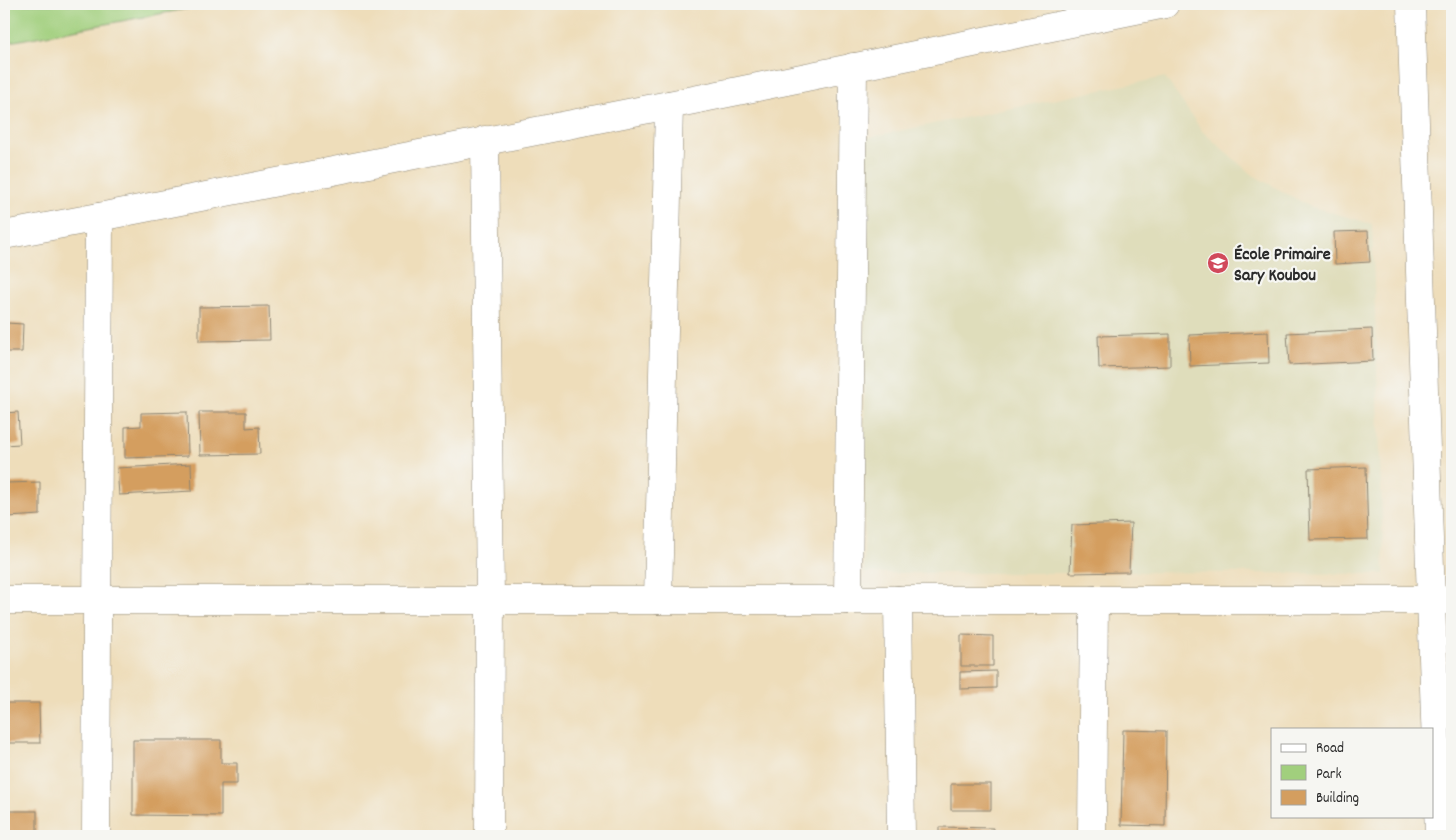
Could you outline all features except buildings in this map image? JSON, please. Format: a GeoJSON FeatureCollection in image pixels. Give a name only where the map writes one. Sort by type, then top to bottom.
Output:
{"type":"FeatureCollection","features":[{"type":"Feature","properties":{"kind":"street"},"geometry":{"type":"LineString","coordinates":[[4,234],[668,105],[1165,4]]}},
{"type":"Feature","properties":{"kind":"street"},"geometry":{"type":"LineString","coordinates":[[1410,4],[1442,600],[1439,836]]}},
{"type":"Feature","properties":{"kind":"street"},"geometry":{"type":"LineString","coordinates":[[848,600],[853,67]]}},
{"type":"Feature","properties":{"kind":"street"},"geometry":{"type":"LineString","coordinates":[[658,600],[668,105]]}},
{"type":"Feature","properties":{"kind":"street"},"geometry":{"type":"LineString","coordinates":[[485,140],[490,600],[489,836]]}},
{"type":"Feature","properties":{"kind":"street"},"geometry":{"type":"LineString","coordinates":[[96,836],[98,217]]}},
{"type":"Feature","properties":{"kind":"street"},"geometry":{"type":"LineString","coordinates":[[4,600],[1442,600]]}},
{"type":"Feature","properties":{"kind":"street"},"geometry":{"type":"LineString","coordinates":[[898,600],[901,836]]}},
{"type":"Feature","properties":{"kind":"street"},"geometry":{"type":"LineString","coordinates":[[1092,836],[1094,600]]}},
{"type":"Feature","properties":{"kind":"shaded area"},"geometry":{"type":"Polygon","coordinates":[[[1165,77],[1202,131],[1251,174],[1309,206],[1372,224],[1384,574],[1129,572],[864,573],[865,138],[1165,77]]]}},
{"type":"Feature","properties":{"kind":"green space"},"geometry":{"type":"Polygon","coordinates":[[[4,4],[213,4],[4,43],[4,4]]]}},
{"type":"Feature","properties":{"kind":"place","name":"École Primaire Sary Koubou"},"geometry":{"type":"Point","coordinates":[1218,263]}}]}
